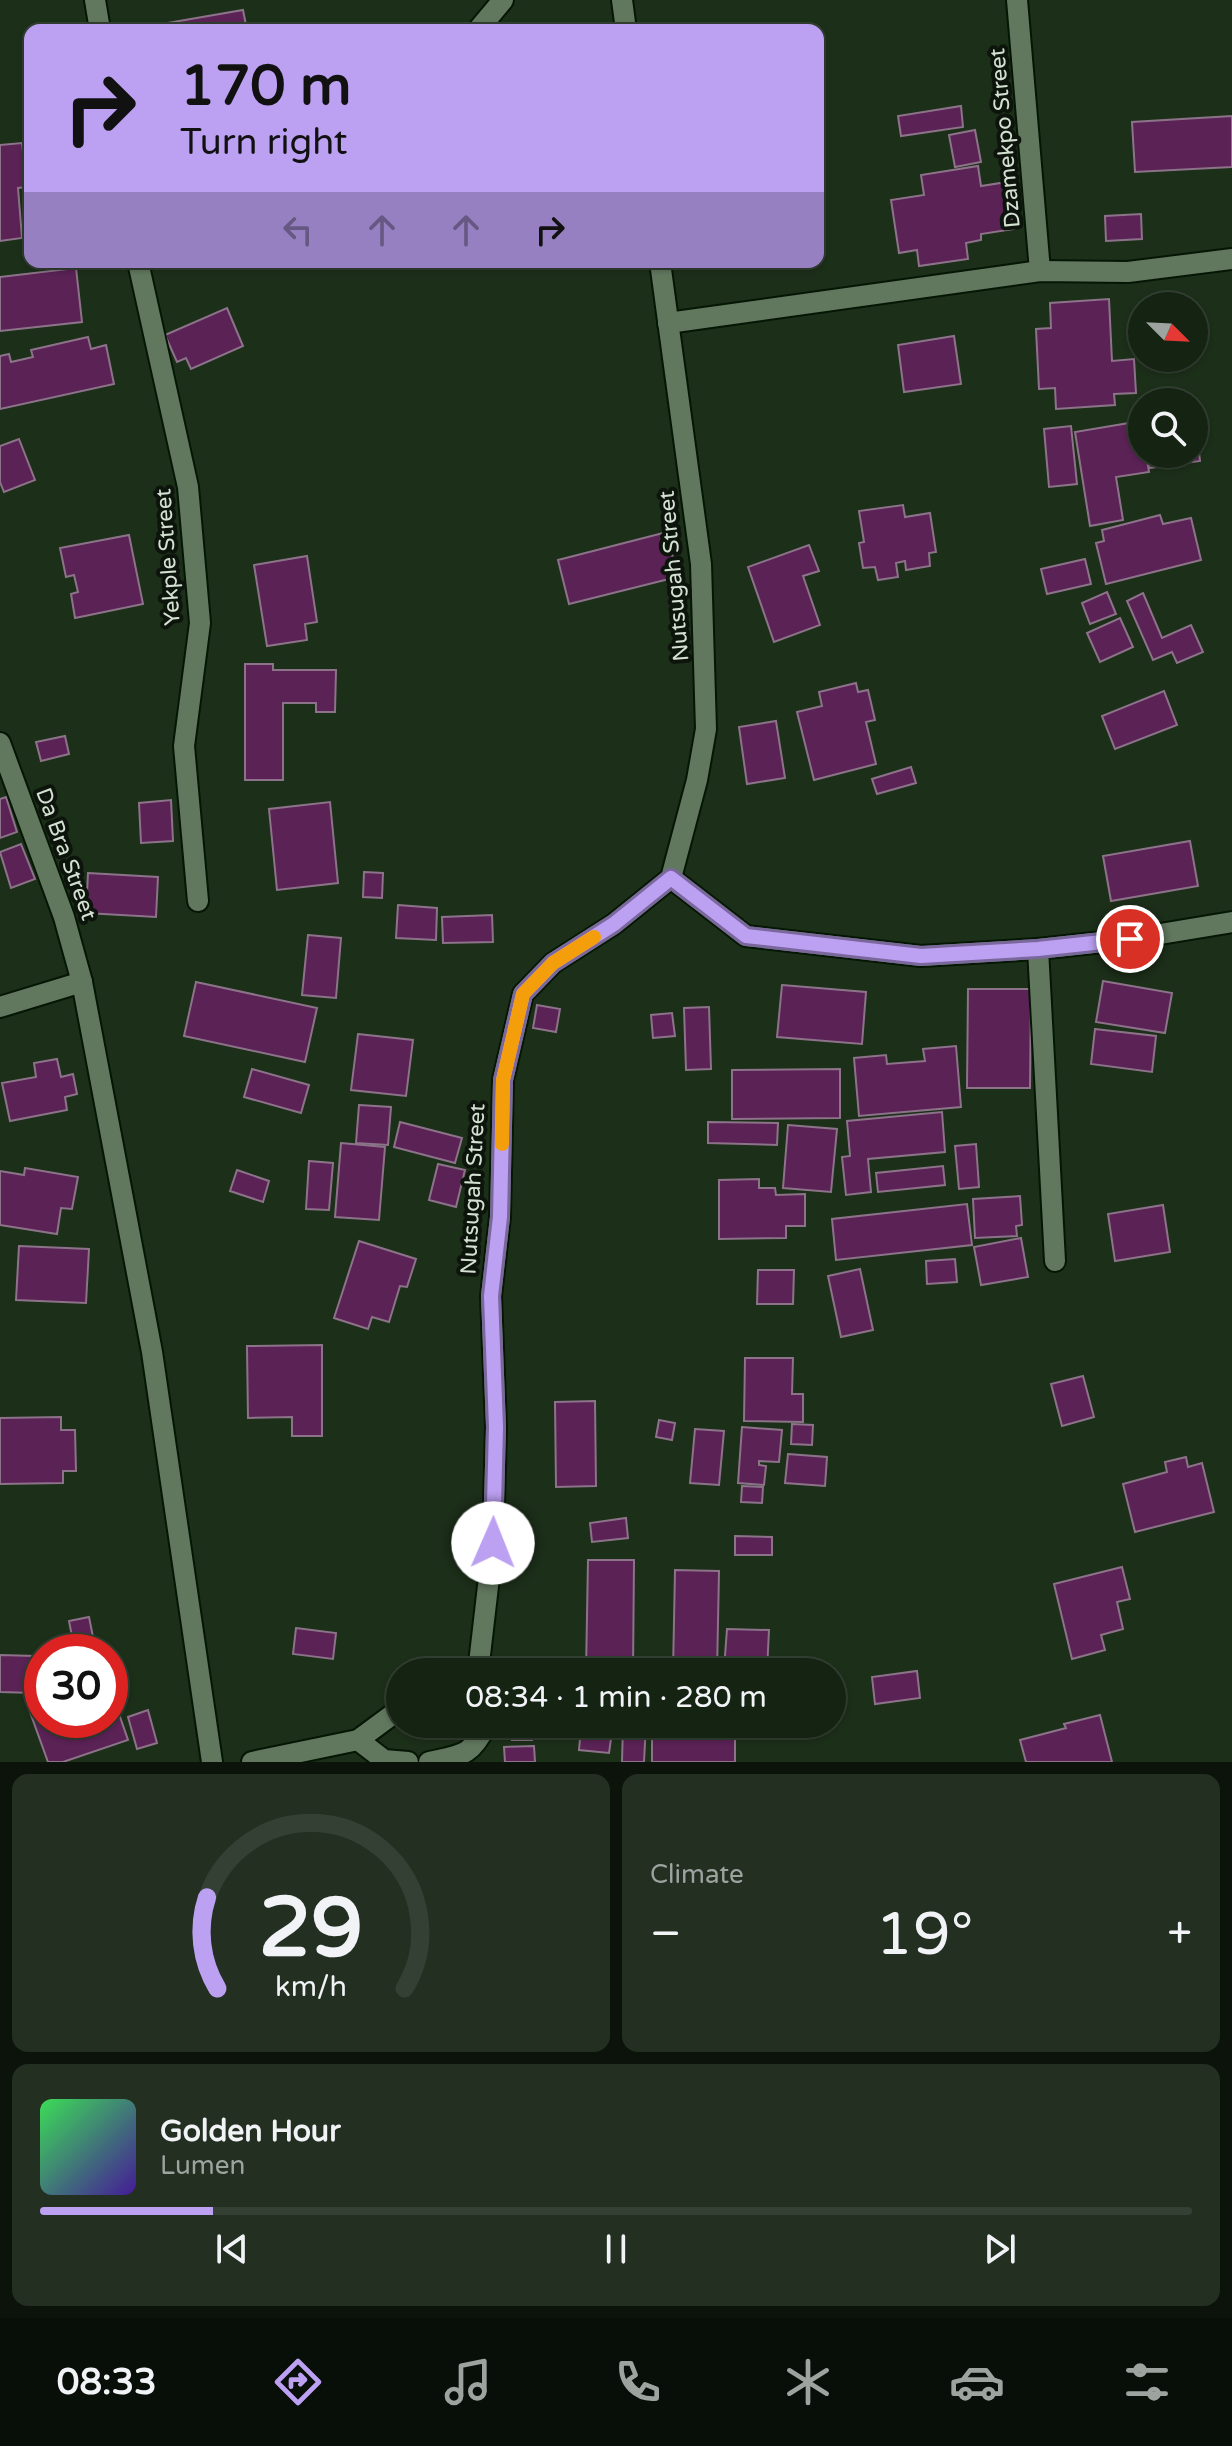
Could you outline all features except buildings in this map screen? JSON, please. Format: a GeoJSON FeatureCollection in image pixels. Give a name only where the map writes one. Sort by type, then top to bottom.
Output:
{"type":"FeatureCollection","features":[{"type":"Feature","properties":{"kind":"street"},"geometry":{"type":"LineString","coordinates":[[95,0],[99,24]]}},
{"type":"Feature","properties":{"kind":"street"},"geometry":{"type":"LineString","coordinates":[[483,24],[503,0]]}},
{"type":"Feature","properties":{"kind":"street"},"geometry":{"type":"LineString","coordinates":[[622,0],[625,24]]}},
{"type":"Feature","properties":{"kind":"street","name":"Dzamekpo Street"},"geometry":{"type":"LineString","coordinates":[[1017,0],[1040,271]]}},
{"type":"Feature","properties":{"kind":"street"},"geometry":{"type":"LineString","coordinates":[[668,323],[1040,271],[1128,272],[1232,259]]}},
{"type":"Feature","properties":{"kind":"street","name":"Yekple Street"},"geometry":{"type":"LineString","coordinates":[[139,268],[188,487],[200,623],[184,746],[198,901]]}},
{"type":"Feature","properties":{"kind":"street","name":"Nutsugah Street"},"geometry":{"type":"LineString","coordinates":[[480,1658],[493,1543],[496,1427],[491,1296],[500,1217],[503,1080],[523,994],[553,963],[614,924],[671,878],[697,780],[706,729],[701,564],[661,268]]}},
{"type":"Feature","properties":{"kind":"street","name":"Da Bra Street"},"geometry":{"type":"LineString","coordinates":[[0,743],[64,917],[82,982],[152,1352],[212,1762]]}},
{"type":"Feature","properties":{"kind":"street"},"geometry":{"type":"LineString","coordinates":[[671,878],[746,936],[921,956],[1038,949],[1130,939],[1232,922]]}},
{"type":"Feature","properties":{"kind":"street"},"geometry":{"type":"LineString","coordinates":[[1038,949],[1055,1261]]}},
{"type":"Feature","properties":{"kind":"street"},"geometry":{"type":"LineString","coordinates":[[0,1007],[82,982]]}},
{"type":"Feature","properties":{"kind":"street"},"geometry":{"type":"LineString","coordinates":[[252,1762],[358,1740],[386,1719]]}},
{"type":"Feature","properties":{"kind":"street"},"geometry":{"type":"LineString","coordinates":[[429,1762],[466,1754],[480,1738]]}},
{"type":"Feature","properties":{"kind":"street"},"geometry":{"type":"LineString","coordinates":[[358,1740],[384,1760],[408,1762]]}},
{"type":"Feature","properties":{"kind":"slow traffic"},"geometry":{"type":"LineString","coordinates":[[502,1144],[503,1080],[523,994],[553,963],[594,937]]}},
{"type":"Feature","properties":{"kind":"route"},"geometry":{"type":"LineString","coordinates":[[493,1543],[496,1427],[491,1296],[500,1217],[503,1080],[523,994],[553,963],[614,924],[671,878],[746,936],[921,956],[1038,949],[1130,939]]}}]}
